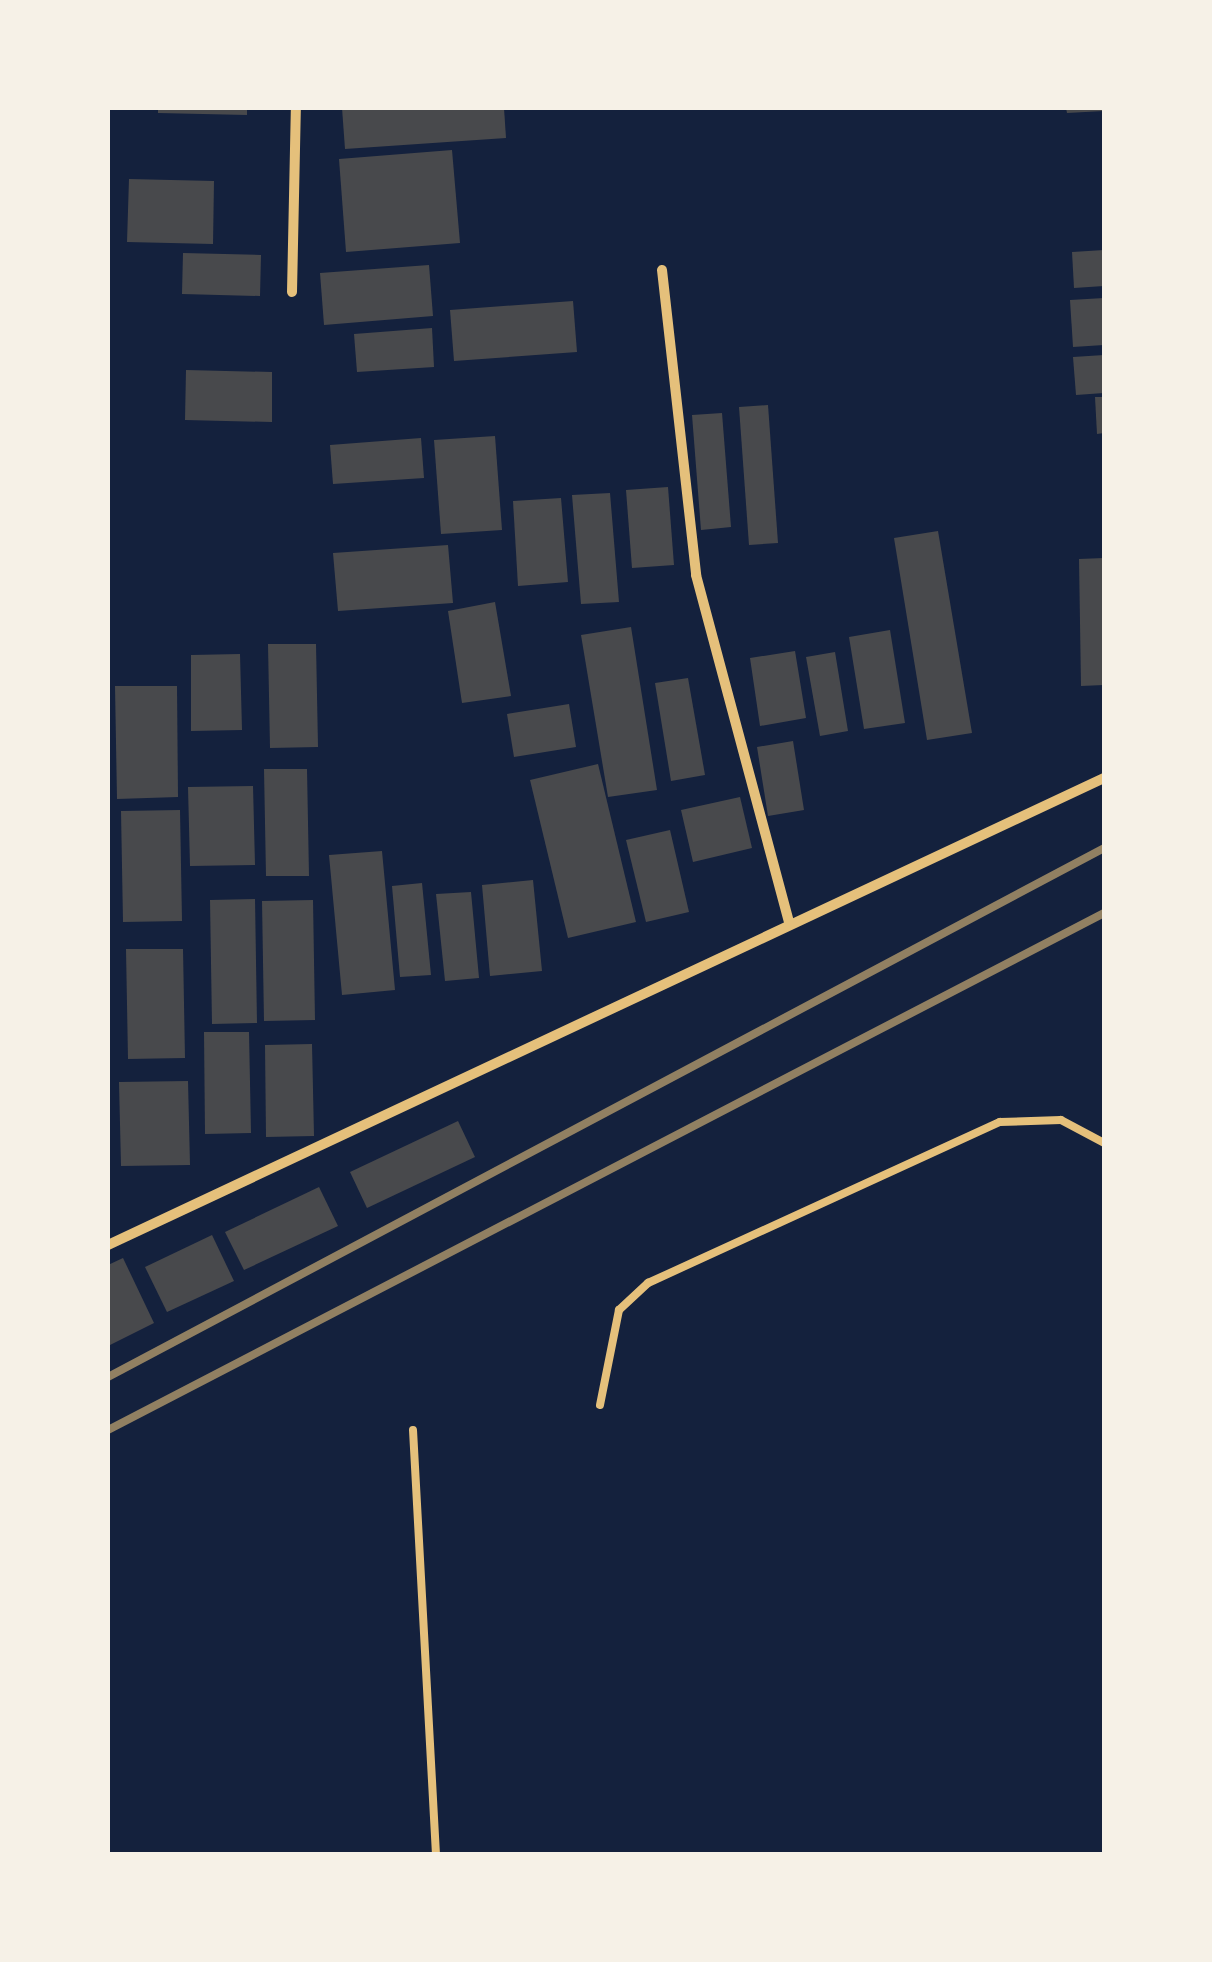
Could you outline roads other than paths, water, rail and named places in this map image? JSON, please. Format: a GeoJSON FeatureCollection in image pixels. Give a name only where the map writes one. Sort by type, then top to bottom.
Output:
{"type":"FeatureCollection","features":[{"type":"Feature","properties":{"kind":"street"},"geometry":{"type":"LineString","coordinates":[[292,292],[296,108]]}},
{"type":"Feature","properties":{"kind":"street"},"geometry":{"type":"LineString","coordinates":[[662,270],[696,576],[790,925]]}},
{"type":"Feature","properties":{"kind":"street"},"geometry":{"type":"LineString","coordinates":[[108,1245],[1104,778]]}},
{"type":"Feature","properties":{"kind":"lane"},"geometry":{"type":"LineString","coordinates":[[600,1404],[619,1310],[648,1283],[1000,1122],[1061,1120],[1104,1143]]}},
{"type":"Feature","properties":{"kind":"lane"},"geometry":{"type":"LineString","coordinates":[[413,1430],[436,1854]]}},
{"type":"Feature","properties":{"kind":"railway"},"geometry":{"type":"LineString","coordinates":[[108,1377],[1104,848]]}},
{"type":"Feature","properties":{"kind":"railway"},"geometry":{"type":"LineString","coordinates":[[108,1430],[1104,913]]}}]}
